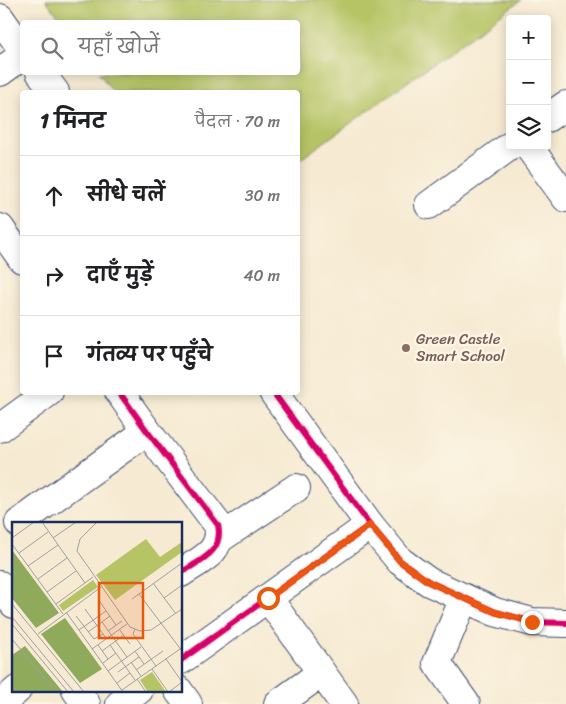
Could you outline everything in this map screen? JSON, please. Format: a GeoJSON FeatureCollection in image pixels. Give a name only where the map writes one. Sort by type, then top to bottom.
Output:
{"type":"FeatureCollection","features":[{"type":"Feature","properties":{"kind":"street"},"geometry":{"type":"LineString","coordinates":[[0,18],[20,45]]}},
{"type":"Feature","properties":{"kind":"street"},"geometry":{"type":"LineString","coordinates":[[0,72],[20,57]]}},
{"type":"Feature","properties":{"kind":"street"},"geometry":{"type":"LineString","coordinates":[[42,75],[53,90]]}},
{"type":"Feature","properties":{"kind":"street"},"geometry":{"type":"LineString","coordinates":[[551,115],[566,105]]}},
{"type":"Feature","properties":{"kind":"street"},"geometry":{"type":"LineString","coordinates":[[429,205],[506,149]]}},
{"type":"Feature","properties":{"kind":"street"},"geometry":{"type":"LineString","coordinates":[[531,150],[566,198]]}},
{"type":"Feature","properties":{"kind":"street"},"geometry":{"type":"LineString","coordinates":[[0,228],[13,259]]}},
{"type":"Feature","properties":{"kind":"street"},"geometry":{"type":"LineString","coordinates":[[0,428],[45,395]]}},
{"type":"Feature","properties":{"kind":"street"},"geometry":{"type":"LineString","coordinates":[[121,395],[218,525],[219,539],[213,552],[182,572]]}},
{"type":"Feature","properties":{"kind":"street"},"geometry":{"type":"LineString","coordinates":[[275,395],[370,525],[400,561],[429,582],[495,612],[532,622],[566,623]]}},
{"type":"Feature","properties":{"kind":"street"},"geometry":{"type":"LineString","coordinates":[[23,522],[51,514],[147,431]]}},
{"type":"Feature","properties":{"kind":"street"},"geometry":{"type":"LineString","coordinates":[[219,539],[296,488]]}},
{"type":"Feature","properties":{"kind":"street"},"geometry":{"type":"LineString","coordinates":[[182,659],[370,525]]}},
{"type":"Feature","properties":{"kind":"street"},"geometry":{"type":"LineString","coordinates":[[0,536],[12,527]]}},
{"type":"Feature","properties":{"kind":"street"},"geometry":{"type":"LineString","coordinates":[[0,585],[12,601]]}},
{"type":"Feature","properties":{"kind":"street"},"geometry":{"type":"LineString","coordinates":[[268,598],[344,704]]}},
{"type":"Feature","properties":{"kind":"street"},"geometry":{"type":"LineString","coordinates":[[464,598],[437,663],[466,704]]}},
{"type":"Feature","properties":{"kind":"street"},"geometry":{"type":"LineString","coordinates":[[278,704],[321,673]]}},
{"type":"Feature","properties":{"kind":"street"},"geometry":{"type":"LineString","coordinates":[[1,704],[15,692]]}},
{"type":"Feature","properties":{"kind":"street"},"geometry":{"type":"LineString","coordinates":[[77,692],[86,704]]}},
{"type":"Feature","properties":{"kind":"street"},"geometry":{"type":"LineString","coordinates":[[120,704],[136,692]]}},
{"type":"Feature","properties":{"kind":"street"},"geometry":{"type":"LineString","coordinates":[[179,692],[188,704]]}},
{"type":"Feature","properties":{"kind":"green space"},"geometry":{"type":"Polygon","coordinates":[[[46,0],[521,0],[300,160],[300,90],[112,90],[100,75],[300,75],[300,20],[61,20],[46,0]]]}},
{"type":"Feature","properties":{"kind":"cycle path"},"geometry":{"type":"LineString","coordinates":[[121,395],[218,525],[219,534],[214,549],[203,559],[182,572]]}},
{"type":"Feature","properties":{"kind":"cycle path"},"geometry":{"type":"LineString","coordinates":[[275,395],[370,525],[400,561],[429,582],[495,612],[532,622],[566,623]]}},
{"type":"Feature","properties":{"kind":"cycle path"},"geometry":{"type":"LineString","coordinates":[[182,659],[370,525]]}},
{"type":"Feature","properties":{"kind":"place","name":"Green Castle Smart School"},"geometry":{"type":"Point","coordinates":[406,348]}},
{"type":"Feature","properties":{"kind":"route"},"geometry":{"type":"LineString","coordinates":[[268,598],[370,525],[400,561],[429,582],[495,612],[532,622]]}}]}
